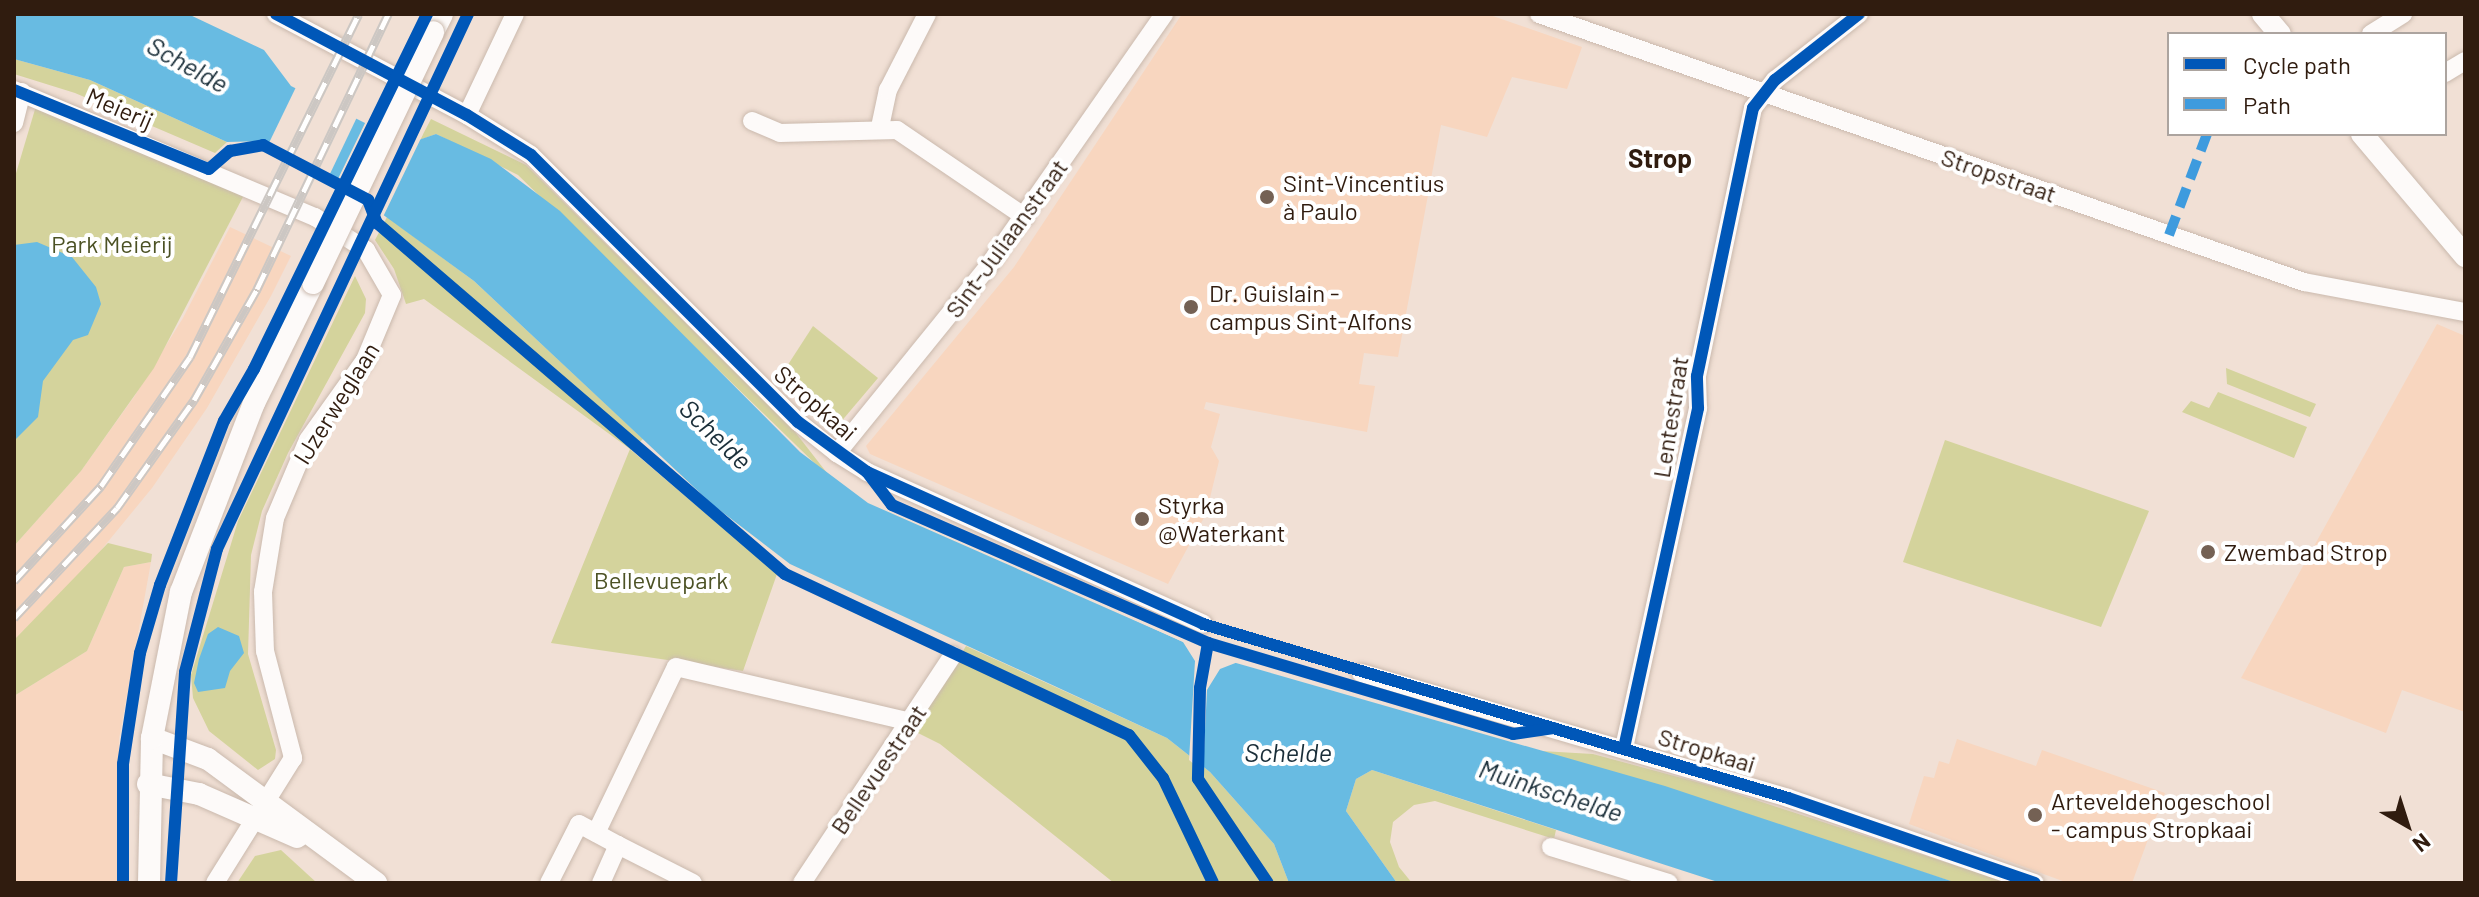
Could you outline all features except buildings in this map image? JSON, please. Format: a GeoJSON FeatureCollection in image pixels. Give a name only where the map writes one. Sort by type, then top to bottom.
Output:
{"type":"FeatureCollection","features":[{"type":"Feature","properties":{"kind":"street","name":"Stropkaai"},"geometry":{"type":"LineString","coordinates":[[276,14],[467,115],[531,155],[798,422],[837,453],[867,472],[1203,624]]}},
{"type":"Feature","properties":{"kind":"street"},"geometry":{"type":"LineString","coordinates":[[467,115],[515,14]]}},
{"type":"Feature","properties":{"kind":"street"},"geometry":{"type":"LineString","coordinates":[[880,127],[888,90],[927,14]]}},
{"type":"Feature","properties":{"kind":"street","name":"Sint-Juliaanstraat"},"geometry":{"type":"LineString","coordinates":[[837,453],[1025,217],[1164,14]]}},
{"type":"Feature","properties":{"kind":"street","name":"Stropstraat"},"geometry":{"type":"LineString","coordinates":[[1539,14],[2304,282],[2465,312]]}},
{"type":"Feature","properties":{"kind":"street"},"geometry":{"type":"LineString","coordinates":[[1762,94],[1859,14]]}},
{"type":"Feature","properties":{"kind":"street"},"geometry":{"type":"LineString","coordinates":[[2263,14],[2278,32]]}},
{"type":"Feature","properties":{"kind":"street"},"geometry":{"type":"LineString","coordinates":[[2374,32],[2403,14]]}},
{"type":"Feature","properties":{"kind":"street"},"geometry":{"type":"LineString","coordinates":[[149,883],[148,784],[152,738],[173,621],[188,569],[254,403],[438,23]]}},
{"type":"Feature","properties":{"kind":"street"},"geometry":{"type":"LineString","coordinates":[[2447,72],[2465,61]]}},
{"type":"Feature","properties":{"kind":"street","name":"Meierij"},"geometry":{"type":"LineString","coordinates":[[14,123],[18,91],[315,217]]}},
{"type":"Feature","properties":{"kind":"street","name":"Lentestraat"},"geometry":{"type":"LineString","coordinates":[[1624,748],[1698,408],[1697,376],[1749,123],[1762,94]]}},
{"type":"Feature","properties":{"kind":"street"},"geometry":{"type":"LineString","coordinates":[[752,121],[780,133],[880,127],[897,130],[1025,217]]}},
{"type":"Feature","properties":{"kind":"street"},"geometry":{"type":"LineString","coordinates":[[2364,136],[2465,256]]}},
{"type":"Feature","properties":{"kind":"street","name":"IJzerweglaan"},"geometry":{"type":"LineString","coordinates":[[215,883],[293,758],[265,651],[267,547],[286,485],[308,440],[365,360],[390,311],[392,295],[366,250],[315,217]]}},
{"type":"Feature","properties":{"kind":"street","name":"Bellevuestraat"},"geometry":{"type":"LineString","coordinates":[[802,883],[953,655]]}},
{"type":"Feature","properties":{"kind":"street"},"geometry":{"type":"LineString","coordinates":[[596,833],[676,667],[910,722]]}},
{"type":"Feature","properties":{"kind":"street","name":"Stropkaai"},"geometry":{"type":"LineString","coordinates":[[1361,673],[1624,748],[2035,883]]}},
{"type":"Feature","properties":{"kind":"street"},"geometry":{"type":"LineString","coordinates":[[152,738],[196,752],[261,811],[376,883]]}},
{"type":"Feature","properties":{"kind":"street"},"geometry":{"type":"LineString","coordinates":[[148,784],[261,811]]}},
{"type":"Feature","properties":{"kind":"street"},"geometry":{"type":"LineString","coordinates":[[549,883],[579,824],[693,883]]}},
{"type":"Feature","properties":{"kind":"street"},"geometry":{"type":"LineString","coordinates":[[601,883],[618,845]]}},
{"type":"Feature","properties":{"kind":"street"},"geometry":{"type":"LineString","coordinates":[[1551,847],[1669,883]]}},
{"type":"Feature","properties":{"kind":"shaded area","name":"Dr. Guislain - campus Sint-Alfons"},"geometry":{"type":"Polygon","coordinates":[[[1182,14],[1487,14],[1582,47],[1567,89],[1512,77],[1487,137],[1441,125],[1398,357],[1364,353],[1359,384],[1375,386],[1367,432],[1206,402],[1204,409],[1220,414],[1211,447],[1219,461],[1206,514],[1168,584],[870,454],[866,446],[1014,267],[1182,14]]]}},
{"type":"Feature","properties":{"kind":"shaded area"},"geometry":{"type":"Polygon","coordinates":[[[230,227],[291,256],[271,296],[207,408],[152,488],[88,566],[14,640],[14,546],[81,471],[134,397],[183,318],[230,227]]]}},
{"type":"Feature","properties":{"kind":"shaded area"},"geometry":{"type":"Polygon","coordinates":[[[2437,324],[2465,336],[2465,712],[2402,690],[2386,733],[2241,678],[2437,324]]]}},
{"type":"Feature","properties":{"kind":"shaded area"},"geometry":{"type":"Polygon","coordinates":[[[151,562],[119,739],[121,883],[14,883],[14,696],[87,651],[124,567],[151,562]]]}},
{"type":"Feature","properties":{"kind":"shaded area","name":"Arteveldehogeschool - campus Stropkaai"},"geometry":{"type":"Polygon","coordinates":[[[1957,739],[2036,766],[2042,750],[2165,793],[2132,883],[2068,883],[1909,824],[1924,776],[1934,778],[1939,761],[1949,764],[1957,739]]]}},
{"type":"Feature","properties":{"kind":"green space"},"geometry":{"type":"Polygon","coordinates":[[[14,59],[90,80],[227,142],[215,153],[75,93],[14,74],[14,59]]]}},
{"type":"Feature","properties":{"kind":"green space","name":"Park Meierij"},"geometry":{"type":"Polygon","coordinates":[[[36,106],[245,193],[154,368],[81,471],[14,546],[14,180],[36,106]]]}},
{"type":"Feature","properties":{"kind":"green space"},"geometry":{"type":"Polygon","coordinates":[[[431,119],[526,165],[792,428],[834,482],[518,175],[436,134],[420,140],[431,119]]]}},
{"type":"Feature","properties":{"kind":"green space","name":"Bellevuepark"},"geometry":{"type":"Polygon","coordinates":[[[387,217],[474,281],[643,439],[631,450],[777,574],[743,671],[551,643],[630,449],[424,299],[406,304],[394,269],[375,240],[387,217]]]}},
{"type":"Feature","properties":{"kind":"green space"},"geometry":{"type":"Polygon","coordinates":[[[355,276],[366,299],[365,313],[288,453],[262,511],[251,555],[248,654],[276,750],[275,759],[258,770],[209,731],[193,698],[191,675],[238,521],[355,276]]]}},
{"type":"Feature","properties":{"kind":"green space"},"geometry":{"type":"Polygon","coordinates":[[[813,326],[878,378],[834,430],[780,377],[813,326]]]}},
{"type":"Feature","properties":{"kind":"green space"},"geometry":{"type":"Polygon","coordinates":[[[2226,368],[2316,404],[2310,417],[2227,384],[2226,368]]]}},
{"type":"Feature","properties":{"kind":"green space"},"geometry":{"type":"Polygon","coordinates":[[[2218,392],[2307,427],[2294,458],[2182,412],[2191,401],[2209,408],[2218,392]]]}},
{"type":"Feature","properties":{"kind":"green space"},"geometry":{"type":"Polygon","coordinates":[[[1945,440],[2149,511],[2101,627],[1903,562],[1945,440]]]}},
{"type":"Feature","properties":{"kind":"green space"},"geometry":{"type":"Polygon","coordinates":[[[108,543],[152,554],[151,562],[124,567],[87,651],[14,696],[14,640],[108,543]]]}},
{"type":"Feature","properties":{"kind":"green space"},"geometry":{"type":"Polygon","coordinates":[[[966,646],[1167,738],[1210,772],[1274,844],[1289,883],[1114,883],[940,744],[914,731],[966,646]]]}},
{"type":"Feature","properties":{"kind":"green space"},"geometry":{"type":"Polygon","coordinates":[[[1541,751],[1593,754],[1719,788],[2009,883],[1957,883],[1541,751]]]}},
{"type":"Feature","properties":{"kind":"green space"},"geometry":{"type":"Polygon","coordinates":[[[1372,770],[1556,830],[1554,839],[1435,801],[1414,805],[1393,822],[1390,842],[1399,867],[1412,883],[1397,883],[1346,811],[1356,779],[1372,770]]]}},
{"type":"Feature","properties":{"kind":"green space"},"geometry":{"type":"Polygon","coordinates":[[[281,850],[317,883],[237,883],[255,856],[281,850]]]}},
{"type":"Feature","properties":{"kind":"water","name":"Schelde"},"geometry":{"type":"Polygon","coordinates":[[[14,14],[188,14],[264,50],[291,86],[407,144],[436,134],[491,159],[560,211],[800,452],[868,503],[1222,659],[1665,786],[1957,883],[1721,883],[1372,770],[1356,779],[1346,811],[1397,883],[1289,883],[1274,844],[1210,772],[1167,738],[790,564],[713,505],[474,281],[382,214],[375,198],[264,141],[227,142],[90,80],[14,59],[14,14]]]}},
{"type":"Feature","properties":{"kind":"water"},"geometry":{"type":"Polygon","coordinates":[[[37,242],[72,257],[96,287],[101,304],[88,335],[73,340],[43,381],[38,417],[14,441],[14,245],[37,242]]]}},
{"type":"Feature","properties":{"kind":"water"},"geometry":{"type":"Polygon","coordinates":[[[218,627],[239,636],[244,653],[230,671],[225,688],[198,692],[194,683],[199,659],[208,634],[218,627]]]}},
{"type":"Feature","properties":{"kind":"pier"},"geometry":{"type":"Polygon","coordinates":[[[297,85],[358,115],[328,178],[267,147],[297,85]]]}},
{"type":"Feature","properties":{"kind":"pier"},"geometry":{"type":"Polygon","coordinates":[[[367,119],[408,140],[423,134],[382,219],[372,201],[336,183],[367,119]]]}},
{"type":"Feature","properties":{"kind":"pier"},"geometry":{"type":"Polygon","coordinates":[[[881,505],[1224,656],[1528,743],[1238,662],[1220,669],[1207,690],[1203,772],[1189,760],[1195,661],[1183,642],[881,505]]]}},
{"type":"Feature","properties":{"kind":"railway"},"geometry":{"type":"LineString","coordinates":[[14,581],[101,486],[190,357],[359,14]]}},
{"type":"Feature","properties":{"kind":"railway"},"geometry":{"type":"LineString","coordinates":[[14,618],[117,508],[194,400],[257,289],[388,14]]}},
{"type":"Feature","properties":{"kind":"marked path"},"geometry":{"type":"LineString","coordinates":[[2169,235],[2206,136]]}},
{"type":"Feature","properties":{"kind":"cycle path"},"geometry":{"type":"LineString","coordinates":[[276,14],[467,115],[531,155],[798,422],[867,472],[1203,624],[1788,798],[2035,883]]}},
{"type":"Feature","properties":{"kind":"cycle path"},"geometry":{"type":"LineString","coordinates":[[123,883],[123,764],[140,653],[160,585],[224,421],[254,369],[427,14]]}},
{"type":"Feature","properties":{"kind":"cycle path"},"geometry":{"type":"LineString","coordinates":[[171,883],[185,672],[217,549],[468,14]]}},
{"type":"Feature","properties":{"kind":"cycle path"},"geometry":{"type":"LineString","coordinates":[[1624,748],[1698,408],[1697,376],[1753,108],[1775,80],[1859,14]]}},
{"type":"Feature","properties":{"kind":"cycle path"},"geometry":{"type":"LineString","coordinates":[[14,90],[209,169],[230,151],[263,145],[368,200],[377,223],[785,574],[1129,735],[1163,778],[1213,883]]}},
{"type":"Feature","properties":{"kind":"cycle path"},"geometry":{"type":"LineString","coordinates":[[867,472],[892,505],[1208,643],[1513,734],[1554,728]]}},
{"type":"Feature","properties":{"kind":"cycle path"},"geometry":{"type":"LineString","coordinates":[[1208,643],[1200,688],[1198,779],[1268,883]]}},
{"type":"Feature","properties":{"kind":"place","name":"Sint-Vincentius à Paulo"},"geometry":{"type":"Point","coordinates":[1267,197]}},
{"type":"Feature","properties":{"kind":"place","name":"Dr. Guislain - campus Sint-Alfons"},"geometry":{"type":"Point","coordinates":[1191,307]}},
{"type":"Feature","properties":{"kind":"place","name":"Styrka @Waterkant"},"geometry":{"type":"Point","coordinates":[1142,519]}},
{"type":"Feature","properties":{"kind":"place","name":"Zwembad Strop"},"geometry":{"type":"Point","coordinates":[2208,552]}},
{"type":"Feature","properties":{"kind":"place","name":"Arteveldehogeschool - campus Stropkaai"},"geometry":{"type":"Point","coordinates":[2035,815]}},
{"type":"Feature","properties":{"kind":"district","name":"Strop"},"geometry":{"type":"Point","coordinates":[1660,158]}},
{"type":"Feature","properties":{"kind":"water label","name":"Muinkschelde"},"geometry":{"type":"Point","coordinates":[1551,790]}}]}
